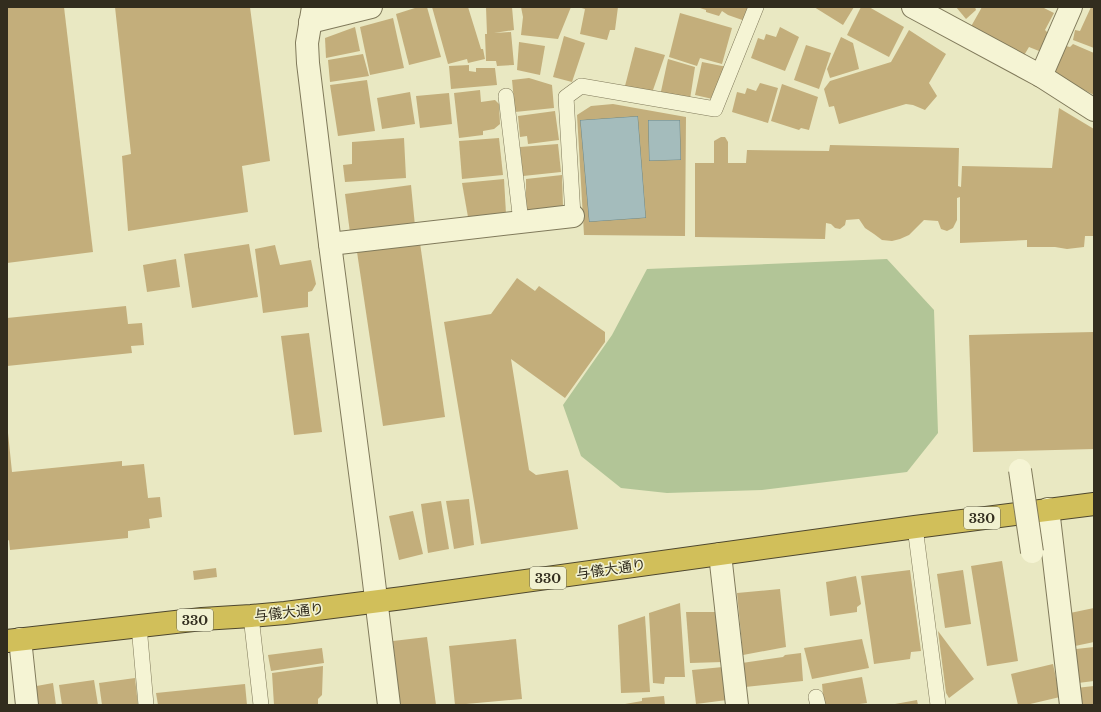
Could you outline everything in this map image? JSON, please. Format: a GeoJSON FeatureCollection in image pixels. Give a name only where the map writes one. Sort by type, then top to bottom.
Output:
{"type":"FeatureCollection","features":[{"type":"Feature","properties":{"kind":"highway","name":"与儀大通り"},"geometry":{"type":"LineString","coordinates":[[14,640],[202,619],[251,616],[377,601],[1048,509],[1094,504]]}},
{"type":"Feature","properties":{"kind":"street"},"geometry":{"type":"LineString","coordinates":[[371,7],[312,15],[307,43],[308,63],[330,244],[377,601],[389,705]]}},
{"type":"Feature","properties":{"kind":"street"},"geometry":{"type":"LineString","coordinates":[[912,7],[1041,76],[1094,110]]}},
{"type":"Feature","properties":{"kind":"street"},"geometry":{"type":"LineString","coordinates":[[1041,76],[1071,7]]}},
{"type":"Feature","properties":{"kind":"street"},"geometry":{"type":"LineString","coordinates":[[330,244],[573,216]]}},
{"type":"Feature","properties":{"kind":"street"},"geometry":{"type":"LineString","coordinates":[[1020,470],[1032,552]]}},
{"type":"Feature","properties":{"kind":"street"},"geometry":{"type":"LineString","coordinates":[[1048,509],[1072,705]]}},
{"type":"Feature","properties":{"kind":"street"},"geometry":{"type":"LineString","coordinates":[[720,554],[737,705]]}},
{"type":"Feature","properties":{"kind":"street"},"geometry":{"type":"LineString","coordinates":[[14,640],[26,705]]}},
{"type":"Feature","properties":{"kind":"lane"},"geometry":{"type":"LineString","coordinates":[[573,216],[566,97],[581,86],[715,110],[756,7]]}},
{"type":"Feature","properties":{"kind":"lane"},"geometry":{"type":"LineString","coordinates":[[506,96],[520,222]]}},
{"type":"Feature","properties":{"kind":"lane"},"geometry":{"type":"LineString","coordinates":[[915,527],[938,705]]}},
{"type":"Feature","properties":{"kind":"lane"},"geometry":{"type":"LineString","coordinates":[[251,616],[261,705]]}},
{"type":"Feature","properties":{"kind":"lane"},"geometry":{"type":"LineString","coordinates":[[139,626],[146,705]]}},
{"type":"Feature","properties":{"kind":"green space"},"geometry":{"type":"Polygon","coordinates":[[[887,259],[934,310],[938,433],[907,472],[762,490],[667,493],[621,488],[581,456],[563,405],[612,335],[647,269],[887,259]]]}},
{"type":"Feature","properties":{"kind":"water"},"geometry":{"type":"Polygon","coordinates":[[[638,116],[646,218],[589,222],[580,120],[638,116]]]}},
{"type":"Feature","properties":{"kind":"water"},"geometry":{"type":"Polygon","coordinates":[[[648,120],[680,120],[681,160],[649,161],[648,120]]]}},
{"type":"Feature","properties":{"kind":"building"},"geometry":{"type":"Polygon","coordinates":[[[7,7],[64,7],[93,252],[7,263],[7,7]]]}},
{"type":"Feature","properties":{"kind":"building"},"geometry":{"type":"Polygon","coordinates":[[[115,7],[250,7],[270,161],[242,166],[248,212],[128,231],[122,156],[131,154],[115,7]]]}},
{"type":"Feature","properties":{"kind":"building"},"geometry":{"type":"Polygon","coordinates":[[[418,7],[427,7],[441,57],[409,65],[396,14],[418,7]]]}},
{"type":"Feature","properties":{"kind":"building"},"geometry":{"type":"Polygon","coordinates":[[[432,7],[468,7],[481,49],[483,49],[485,59],[468,63],[467,59],[448,64],[432,7]]]}},
{"type":"Feature","properties":{"kind":"building"},"geometry":{"type":"Polygon","coordinates":[[[486,7],[512,7],[514,30],[494,33],[511,32],[514,65],[497,66],[496,61],[486,61],[486,7]]]}},
{"type":"Feature","properties":{"kind":"building"},"geometry":{"type":"Polygon","coordinates":[[[521,7],[571,7],[558,39],[521,35],[523,17],[521,7]]]}},
{"type":"Feature","properties":{"kind":"building"},"geometry":{"type":"Polygon","coordinates":[[[578,7],[618,7],[615,30],[610,30],[607,40],[580,34],[585,9],[578,7]]]}},
{"type":"Feature","properties":{"kind":"building"},"geometry":{"type":"Polygon","coordinates":[[[697,7],[753,7],[748,22],[728,15],[722,11],[719,16],[706,12],[706,10],[697,7]]]}},
{"type":"Feature","properties":{"kind":"building"},"geometry":{"type":"Polygon","coordinates":[[[814,7],[854,7],[843,25],[814,7]]]}},
{"type":"Feature","properties":{"kind":"building"},"geometry":{"type":"Polygon","coordinates":[[[861,7],[869,7],[904,27],[889,57],[847,35],[861,7]]]}},
{"type":"Feature","properties":{"kind":"building"},"geometry":{"type":"Polygon","coordinates":[[[956,7],[975,7],[976,10],[966,19],[956,7]]]}},
{"type":"Feature","properties":{"kind":"building"},"geometry":{"type":"Polygon","coordinates":[[[982,7],[1042,7],[1054,13],[1045,30],[1049,34],[1039,51],[1029,47],[1023,57],[969,30],[982,7]]]}},
{"type":"Feature","properties":{"kind":"building"},"geometry":{"type":"Polygon","coordinates":[[[1091,7],[1094,7],[1094,48],[1073,40],[1075,30],[1080,31],[1091,7]]]}},
{"type":"Feature","properties":{"kind":"building"},"geometry":{"type":"Polygon","coordinates":[[[680,13],[732,28],[722,64],[700,58],[697,66],[669,57],[680,13]]]}},
{"type":"Feature","properties":{"kind":"building"},"geometry":{"type":"Polygon","coordinates":[[[393,18],[404,68],[370,75],[360,27],[393,18]]]}},
{"type":"Feature","properties":{"kind":"building"},"geometry":{"type":"Polygon","coordinates":[[[355,27],[360,51],[326,58],[325,38],[355,27]]]}},
{"type":"Feature","properties":{"kind":"building"},"geometry":{"type":"Polygon","coordinates":[[[780,27],[799,37],[785,71],[751,58],[758,38],[764,40],[766,34],[776,37],[780,27]]]}},
{"type":"Feature","properties":{"kind":"building"},"geometry":{"type":"Polygon","coordinates":[[[909,30],[946,54],[929,83],[937,96],[925,110],[906,104],[839,124],[834,106],[829,107],[824,89],[830,81],[891,62],[909,30]]]}},
{"type":"Feature","properties":{"kind":"building"},"geometry":{"type":"Polygon","coordinates":[[[564,36],[585,43],[572,82],[553,77],[564,36]]]}},
{"type":"Feature","properties":{"kind":"building"},"geometry":{"type":"Polygon","coordinates":[[[841,37],[853,43],[859,69],[830,78],[827,69],[841,37]]]}},
{"type":"Feature","properties":{"kind":"building"},"geometry":{"type":"Polygon","coordinates":[[[519,42],[545,46],[540,75],[517,70],[519,42]]]}},
{"type":"Feature","properties":{"kind":"building"},"geometry":{"type":"Polygon","coordinates":[[[1073,44],[1094,53],[1094,95],[1053,74],[1066,46],[1070,47],[1073,44]]]}},
{"type":"Feature","properties":{"kind":"building"},"geometry":{"type":"Polygon","coordinates":[[[806,45],[831,53],[819,89],[794,80],[806,45]]]}},
{"type":"Feature","properties":{"kind":"building"},"geometry":{"type":"Polygon","coordinates":[[[635,47],[665,55],[652,93],[625,86],[635,47]]]}},
{"type":"Feature","properties":{"kind":"building"},"geometry":{"type":"Polygon","coordinates":[[[363,54],[369,76],[330,82],[328,60],[363,54]]]}},
{"type":"Feature","properties":{"kind":"building"},"geometry":{"type":"Polygon","coordinates":[[[668,59],[695,67],[690,99],[660,96],[668,59]]]}},
{"type":"Feature","properties":{"kind":"building"},"geometry":{"type":"Polygon","coordinates":[[[702,62],[727,67],[717,100],[695,95],[702,62]]]}},
{"type":"Feature","properties":{"kind":"building"},"geometry":{"type":"Polygon","coordinates":[[[469,65],[469,71],[476,72],[476,68],[495,68],[497,85],[451,89],[449,66],[469,65]]]}},
{"type":"Feature","properties":{"kind":"building"},"geometry":{"type":"Polygon","coordinates":[[[529,78],[552,85],[554,108],[515,112],[512,80],[529,78]]]}},
{"type":"Feature","properties":{"kind":"building"},"geometry":{"type":"Polygon","coordinates":[[[367,80],[375,131],[338,136],[330,85],[367,80]]]}},
{"type":"Feature","properties":{"kind":"building"},"geometry":{"type":"Polygon","coordinates":[[[760,83],[778,88],[768,123],[732,112],[737,92],[745,94],[747,88],[756,91],[760,83]]]}},
{"type":"Feature","properties":{"kind":"building"},"geometry":{"type":"Polygon","coordinates":[[[782,84],[818,97],[809,130],[801,128],[799,130],[771,121],[782,84]]]}},
{"type":"Feature","properties":{"kind":"building"},"geometry":{"type":"Polygon","coordinates":[[[480,90],[481,102],[495,100],[499,104],[500,124],[494,129],[483,131],[483,135],[459,138],[454,93],[480,90]]]}},
{"type":"Feature","properties":{"kind":"building"},"geometry":{"type":"Polygon","coordinates":[[[410,92],[415,124],[382,129],[377,98],[410,92]]]}},
{"type":"Feature","properties":{"kind":"building"},"geometry":{"type":"Polygon","coordinates":[[[449,93],[452,124],[420,128],[416,96],[449,93]]]}},
{"type":"Feature","properties":{"kind":"building"},"geometry":{"type":"Polygon","coordinates":[[[613,104],[686,117],[685,236],[584,235],[577,115],[591,106],[613,104]],[[638,116],[580,120],[589,222],[646,218],[638,116]],[[648,120],[649,161],[681,160],[680,120],[648,120]]]}},
{"type":"Feature","properties":{"kind":"building"},"geometry":{"type":"Polygon","coordinates":[[[1059,108],[1094,129],[1094,236],[1085,236],[1084,247],[1067,249],[1055,247],[1027,247],[1027,240],[960,243],[960,197],[957,198],[957,220],[953,228],[947,231],[941,229],[938,221],[924,220],[909,235],[892,241],[882,240],[865,228],[859,219],[846,220],[845,225],[840,229],[826,223],[825,239],[695,237],[695,163],[714,163],[714,141],[721,137],[725,137],[728,142],[728,163],[746,163],[747,150],[829,151],[830,145],[959,148],[958,186],[961,187],[962,166],[1052,168],[1059,108]]]}},
{"type":"Feature","properties":{"kind":"building"},"geometry":{"type":"Polygon","coordinates":[[[555,111],[559,140],[528,144],[527,136],[520,137],[518,116],[555,111]]]}},
{"type":"Feature","properties":{"kind":"building"},"geometry":{"type":"Polygon","coordinates":[[[404,138],[406,178],[345,182],[343,165],[352,164],[352,142],[404,138]]]}},
{"type":"Feature","properties":{"kind":"building"},"geometry":{"type":"Polygon","coordinates":[[[499,138],[503,175],[462,179],[459,141],[499,138]]]}},
{"type":"Feature","properties":{"kind":"building"},"geometry":{"type":"Polygon","coordinates":[[[558,144],[561,172],[523,176],[520,147],[558,144]]]}},
{"type":"Feature","properties":{"kind":"building"},"geometry":{"type":"Polygon","coordinates":[[[562,175],[563,208],[526,211],[526,179],[562,175]]]}},
{"type":"Feature","properties":{"kind":"building"},"geometry":{"type":"Polygon","coordinates":[[[504,179],[506,214],[468,217],[462,183],[504,179]]]}},
{"type":"Feature","properties":{"kind":"building"},"geometry":{"type":"Polygon","coordinates":[[[411,185],[415,226],[350,233],[345,194],[411,185]]]}},
{"type":"Feature","properties":{"kind":"building"},"geometry":{"type":"Polygon","coordinates":[[[420,243],[445,417],[383,426],[357,252],[420,243]]]}},
{"type":"Feature","properties":{"kind":"building"},"geometry":{"type":"Polygon","coordinates":[[[249,244],[258,297],[192,308],[184,254],[249,244]]]}},
{"type":"Feature","properties":{"kind":"building"},"geometry":{"type":"Polygon","coordinates":[[[275,245],[280,265],[311,260],[316,284],[312,291],[308,292],[308,307],[263,313],[255,249],[275,245]]]}},
{"type":"Feature","properties":{"kind":"building"},"geometry":{"type":"Polygon","coordinates":[[[176,259],[180,287],[147,292],[143,265],[176,259]]]}},
{"type":"Feature","properties":{"kind":"building"},"geometry":{"type":"Polygon","coordinates":[[[517,278],[535,291],[539,286],[605,332],[605,342],[565,398],[511,359],[529,470],[536,475],[568,470],[578,529],[481,544],[444,322],[491,314],[517,278]]]}},
{"type":"Feature","properties":{"kind":"building"},"geometry":{"type":"Polygon","coordinates":[[[126,306],[128,324],[142,323],[144,345],[131,346],[132,353],[7,366],[7,318],[126,306]]]}},
{"type":"Feature","properties":{"kind":"building"},"geometry":{"type":"Polygon","coordinates":[[[1094,332],[1094,449],[973,452],[969,335],[1094,332]]]}},
{"type":"Feature","properties":{"kind":"building"},"geometry":{"type":"Polygon","coordinates":[[[309,333],[322,432],[294,435],[281,336],[309,333]]]}},
{"type":"Feature","properties":{"kind":"building"},"geometry":{"type":"Polygon","coordinates":[[[7,433],[12,472],[122,461],[122,466],[144,464],[148,498],[160,497],[162,517],[149,519],[150,528],[128,531],[128,538],[10,550],[9,540],[7,541],[7,433]]]}},
{"type":"Feature","properties":{"kind":"building"},"geometry":{"type":"Polygon","coordinates":[[[469,499],[474,545],[454,549],[446,501],[469,499]]]}},
{"type":"Feature","properties":{"kind":"building"},"geometry":{"type":"Polygon","coordinates":[[[441,501],[449,549],[428,553],[421,504],[441,501]]]}},
{"type":"Feature","properties":{"kind":"building"},"geometry":{"type":"Polygon","coordinates":[[[413,511],[423,554],[399,560],[389,516],[413,511]]]}},
{"type":"Feature","properties":{"kind":"building"},"geometry":{"type":"Polygon","coordinates":[[[1002,561],[1018,661],[987,666],[971,566],[1002,561]]]}},
{"type":"Feature","properties":{"kind":"building"},"geometry":{"type":"Polygon","coordinates":[[[216,568],[217,577],[194,580],[193,571],[216,568]]]}},
{"type":"Feature","properties":{"kind":"building"},"geometry":{"type":"Polygon","coordinates":[[[910,570],[921,651],[911,652],[910,659],[874,664],[861,576],[910,570]]]}},
{"type":"Feature","properties":{"kind":"building"},"geometry":{"type":"Polygon","coordinates":[[[963,570],[971,624],[945,628],[937,574],[963,570]]]}},
{"type":"Feature","properties":{"kind":"building"},"geometry":{"type":"Polygon","coordinates":[[[856,576],[861,604],[857,607],[857,612],[830,616],[826,582],[856,576]]]}},
{"type":"Feature","properties":{"kind":"building"},"geometry":{"type":"Polygon","coordinates":[[[780,589],[786,647],[743,655],[737,593],[780,589]]]}},
{"type":"Feature","properties":{"kind":"building"},"geometry":{"type":"Polygon","coordinates":[[[680,603],[685,677],[665,677],[664,684],[653,683],[649,613],[680,603]]]}},
{"type":"Feature","properties":{"kind":"building"},"geometry":{"type":"Polygon","coordinates":[[[1094,608],[1094,642],[1075,646],[1070,613],[1094,608]]]}},
{"type":"Feature","properties":{"kind":"building"},"geometry":{"type":"Polygon","coordinates":[[[686,612],[718,612],[723,662],[690,663],[686,612]]]}},
{"type":"Feature","properties":{"kind":"building"},"geometry":{"type":"Polygon","coordinates":[[[645,616],[650,692],[621,693],[618,625],[645,616]]]}},
{"type":"Feature","properties":{"kind":"building"},"geometry":{"type":"Polygon","coordinates":[[[938,631],[974,679],[949,698],[946,693],[938,631]]]}},
{"type":"Feature","properties":{"kind":"building"},"geometry":{"type":"Polygon","coordinates":[[[427,637],[436,705],[399,705],[393,641],[427,637]]]}},
{"type":"Feature","properties":{"kind":"building"},"geometry":{"type":"Polygon","coordinates":[[[516,639],[522,699],[455,705],[449,646],[516,639]]]}},
{"type":"Feature","properties":{"kind":"building"},"geometry":{"type":"Polygon","coordinates":[[[862,639],[869,668],[812,679],[804,648],[862,639]]]}},
{"type":"Feature","properties":{"kind":"building"},"geometry":{"type":"Polygon","coordinates":[[[1094,647],[1094,681],[1078,683],[1076,649],[1094,647]]]}},
{"type":"Feature","properties":{"kind":"building"},"geometry":{"type":"Polygon","coordinates":[[[322,648],[324,663],[271,671],[268,655],[322,648]]]}},
{"type":"Feature","properties":{"kind":"building"},"geometry":{"type":"Polygon","coordinates":[[[801,653],[803,681],[745,687],[742,663],[801,653]]]}},
{"type":"Feature","properties":{"kind":"building"},"geometry":{"type":"Polygon","coordinates":[[[1053,664],[1060,697],[1026,705],[1018,705],[1011,674],[1053,664]]]}},
{"type":"Feature","properties":{"kind":"building"},"geometry":{"type":"Polygon","coordinates":[[[323,666],[322,695],[318,699],[318,705],[274,705],[272,673],[323,666]]]}},
{"type":"Feature","properties":{"kind":"building"},"geometry":{"type":"Polygon","coordinates":[[[723,667],[727,700],[696,704],[692,670],[723,667]]]}},
{"type":"Feature","properties":{"kind":"building"},"geometry":{"type":"Polygon","coordinates":[[[862,677],[867,703],[852,705],[824,705],[822,684],[862,677]]]}},
{"type":"Feature","properties":{"kind":"building"},"geometry":{"type":"Polygon","coordinates":[[[135,678],[138,705],[102,705],[99,683],[135,678]]]}},
{"type":"Feature","properties":{"kind":"building"},"geometry":{"type":"Polygon","coordinates":[[[94,680],[98,705],[62,705],[59,685],[94,680]]]}},
{"type":"Feature","properties":{"kind":"building"},"geometry":{"type":"Polygon","coordinates":[[[53,683],[56,705],[34,705],[31,687],[53,683]]]}},
{"type":"Feature","properties":{"kind":"building"},"geometry":{"type":"Polygon","coordinates":[[[245,684],[247,705],[158,705],[156,693],[245,684]]]}},
{"type":"Feature","properties":{"kind":"building"},"geometry":{"type":"Polygon","coordinates":[[[1094,686],[1094,705],[1078,705],[1076,688],[1094,686]]]}},
{"type":"Feature","properties":{"kind":"building"},"geometry":{"type":"Polygon","coordinates":[[[664,696],[665,705],[625,705],[642,701],[642,698],[664,696]]]}},
{"type":"Feature","properties":{"kind":"building"},"geometry":{"type":"Polygon","coordinates":[[[917,700],[918,705],[895,705],[895,704],[917,700]]]}}]}
